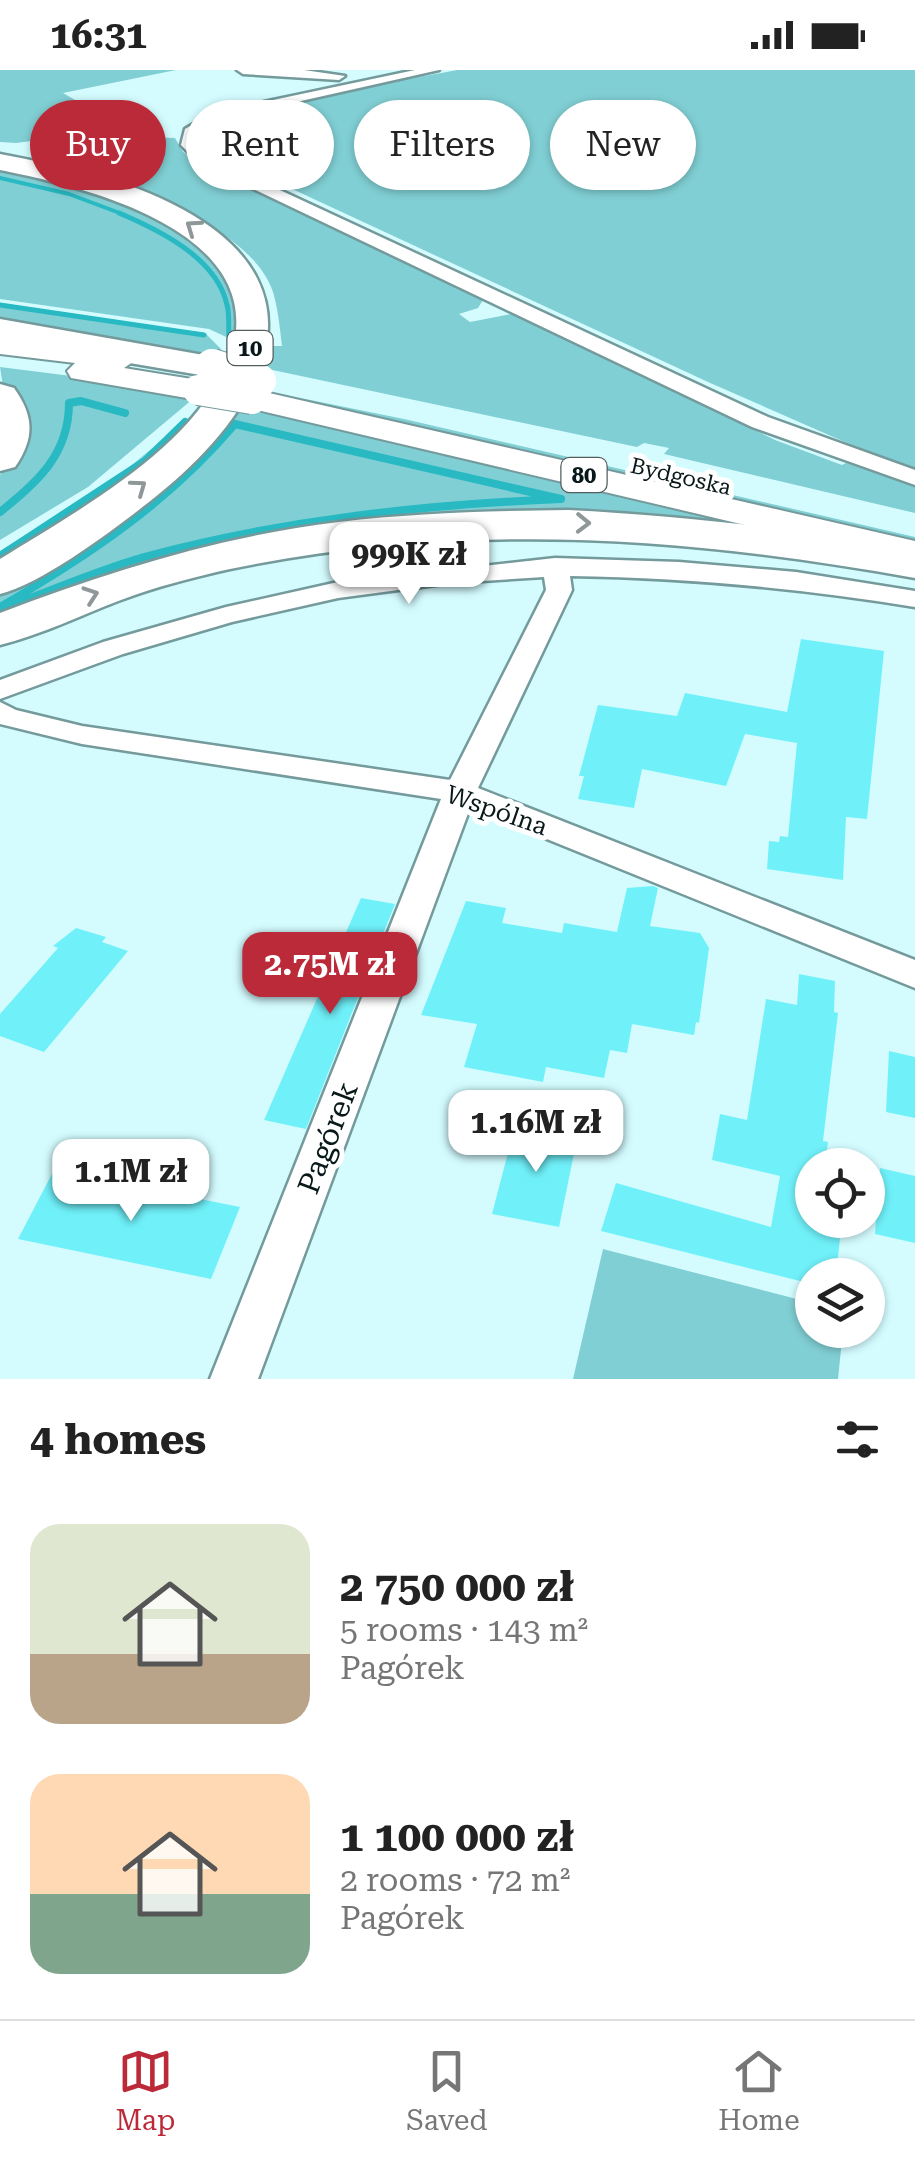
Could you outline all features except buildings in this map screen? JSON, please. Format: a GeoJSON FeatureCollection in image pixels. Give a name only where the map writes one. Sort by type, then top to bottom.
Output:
{"type":"FeatureCollection","features":[{"type":"Feature","properties":{"kind":"highway","name":"10"},"geometry":{"type":"LineString","coordinates":[[0,162],[113,188],[180,218],[214,243],[244,280],[252,304],[254,331],[248,359],[234,386],[191,443],[104,513],[0,580]]}},
{"type":"Feature","properties":{"kind":"highway"},"geometry":{"type":"LineString","coordinates":[[0,330],[260,387]]}},
{"type":"Feature","properties":{"kind":"highway"},"geometry":{"type":"LineString","coordinates":[[0,396],[10,413],[12,428],[0,458]]}},
{"type":"Feature","properties":{"kind":"highway"},"geometry":{"type":"LineString","coordinates":[[0,630],[98,592],[175,570],[303,542],[454,524],[596,523],[702,530],[793,541],[915,564]]}},
{"type":"Feature","properties":{"kind":"main road"},"geometry":{"type":"LineString","coordinates":[[0,345],[206,376]]}},
{"type":"Feature","properties":{"kind":"main road"},"geometry":{"type":"LineString","coordinates":[[0,360],[206,376]]}},
{"type":"Feature","properties":{"kind":"main road","name":"Bydgoska"},"geometry":{"type":"LineString","coordinates":[[260,387],[915,529]]}},
{"type":"Feature","properties":{"kind":"main road","name":"80"},"geometry":{"type":"LineString","coordinates":[[260,387],[915,552]]}},
{"type":"Feature","properties":{"kind":"street"},"geometry":{"type":"LineString","coordinates":[[243,70],[377,80]]}},
{"type":"Feature","properties":{"kind":"street"},"geometry":{"type":"LineString","coordinates":[[432,70],[217,116],[188,135],[188,146],[204,160],[760,422],[915,478]]}},
{"type":"Feature","properties":{"kind":"street"},"geometry":{"type":"LineString","coordinates":[[0,690],[124,643],[282,599],[381,582],[555,566],[690,569],[774,576],[915,599]]}},
{"type":"Feature","properties":{"kind":"street","name":"Pagórek"},"geometry":{"type":"LineString","coordinates":[[234,1379],[460,792],[559,590],[555,566]]}},
{"type":"Feature","properties":{"kind":"street","name":"Wspólna"},"geometry":{"type":"LineString","coordinates":[[0,711],[6,717],[82,735],[460,792],[915,974]]}},
{"type":"Feature","properties":{"kind":"shaded area"},"geometry":{"type":"Polygon","coordinates":[[[0,70],[176,70],[63,93],[75,100],[30,100],[30,141],[0,142],[0,70]]]}},
{"type":"Feature","properties":{"kind":"shaded area"},"geometry":{"type":"Polygon","coordinates":[[[457,70],[915,70],[915,469],[888,461],[708,382],[294,190],[334,190],[334,100],[303,100],[457,70]]]}},
{"type":"Feature","properties":{"kind":"shaded area"},"geometry":{"type":"Polygon","coordinates":[[[166,138],[175,138],[186,154],[186,190],[254,190],[483,300],[478,308],[459,314],[470,322],[511,314],[525,317],[775,440],[915,486],[915,513],[664,454],[669,448],[644,443],[637,447],[263,368],[271,346],[282,346],[273,292],[261,269],[218,231],[134,190],[166,190],[166,138]]]}},
{"type":"Feature","properties":{"kind":"shaded area"},"geometry":{"type":"Polygon","coordinates":[[[0,167],[30,174],[30,190],[89,190],[157,217],[193,239],[220,267],[235,301],[235,341],[209,329],[0,299],[0,167]]]}},
{"type":"Feature","properties":{"kind":"shaded area"},"geometry":{"type":"Polygon","coordinates":[[[0,304],[205,333],[221,349],[217,357],[0,327],[0,304]]]}},
{"type":"Feature","properties":{"kind":"shaded area"},"geometry":{"type":"Polygon","coordinates":[[[0,367],[103,380],[194,398],[88,487],[0,540],[0,475],[14,457],[0,367]]]}},
{"type":"Feature","properties":{"kind":"shaded area"},"geometry":{"type":"Polygon","coordinates":[[[256,389],[404,419],[915,537],[915,545],[282,399],[256,389]]]}},
{"type":"Feature","properties":{"kind":"shaded area"},"geometry":{"type":"Polygon","coordinates":[[[205,404],[150,463],[0,566],[0,551],[114,480],[205,404]]]}},
{"type":"Feature","properties":{"kind":"shaded area"},"geometry":{"type":"Polygon","coordinates":[[[233,411],[288,415],[807,536],[481,515],[0,617],[0,596],[125,514],[233,411]]]}},
{"type":"Feature","properties":{"kind":"shaded area"},"geometry":{"type":"Polygon","coordinates":[[[603,1249],[795,1299],[795,1348],[841,1348],[838,1379],[573,1379],[603,1249]]]}},
{"type":"Feature","properties":{"kind":"waterway"},"geometry":{"type":"LineString","coordinates":[[0,178],[69,194],[125,215]]}},
{"type":"Feature","properties":{"kind":"waterway"},"geometry":{"type":"LineString","coordinates":[[119,213],[168,237],[212,273],[227,305],[229,338]]}},
{"type":"Feature","properties":{"kind":"waterway"},"geometry":{"type":"LineString","coordinates":[[0,305],[204,335]]}},
{"type":"Feature","properties":{"kind":"waterway"},"geometry":{"type":"LineString","coordinates":[[0,512],[49,465],[64,437],[69,403],[75,402]]}},
{"type":"Feature","properties":{"kind":"waterway"},"geometry":{"type":"LineString","coordinates":[[75,402],[85,402]]}},
{"type":"Feature","properties":{"kind":"waterway"},"geometry":{"type":"LineString","coordinates":[[75,402],[85,402]]}},
{"type":"Feature","properties":{"kind":"waterway"},"geometry":{"type":"LineString","coordinates":[[85,402],[125,413]]}},
{"type":"Feature","properties":{"kind":"waterway"},"geometry":{"type":"LineString","coordinates":[[0,556],[145,461],[185,422]]}},
{"type":"Feature","properties":{"kind":"waterway"},"geometry":{"type":"LineString","coordinates":[[0,607],[126,526],[183,478],[235,424],[561,499],[403,510],[247,533],[126,563],[0,610]]}}]}
